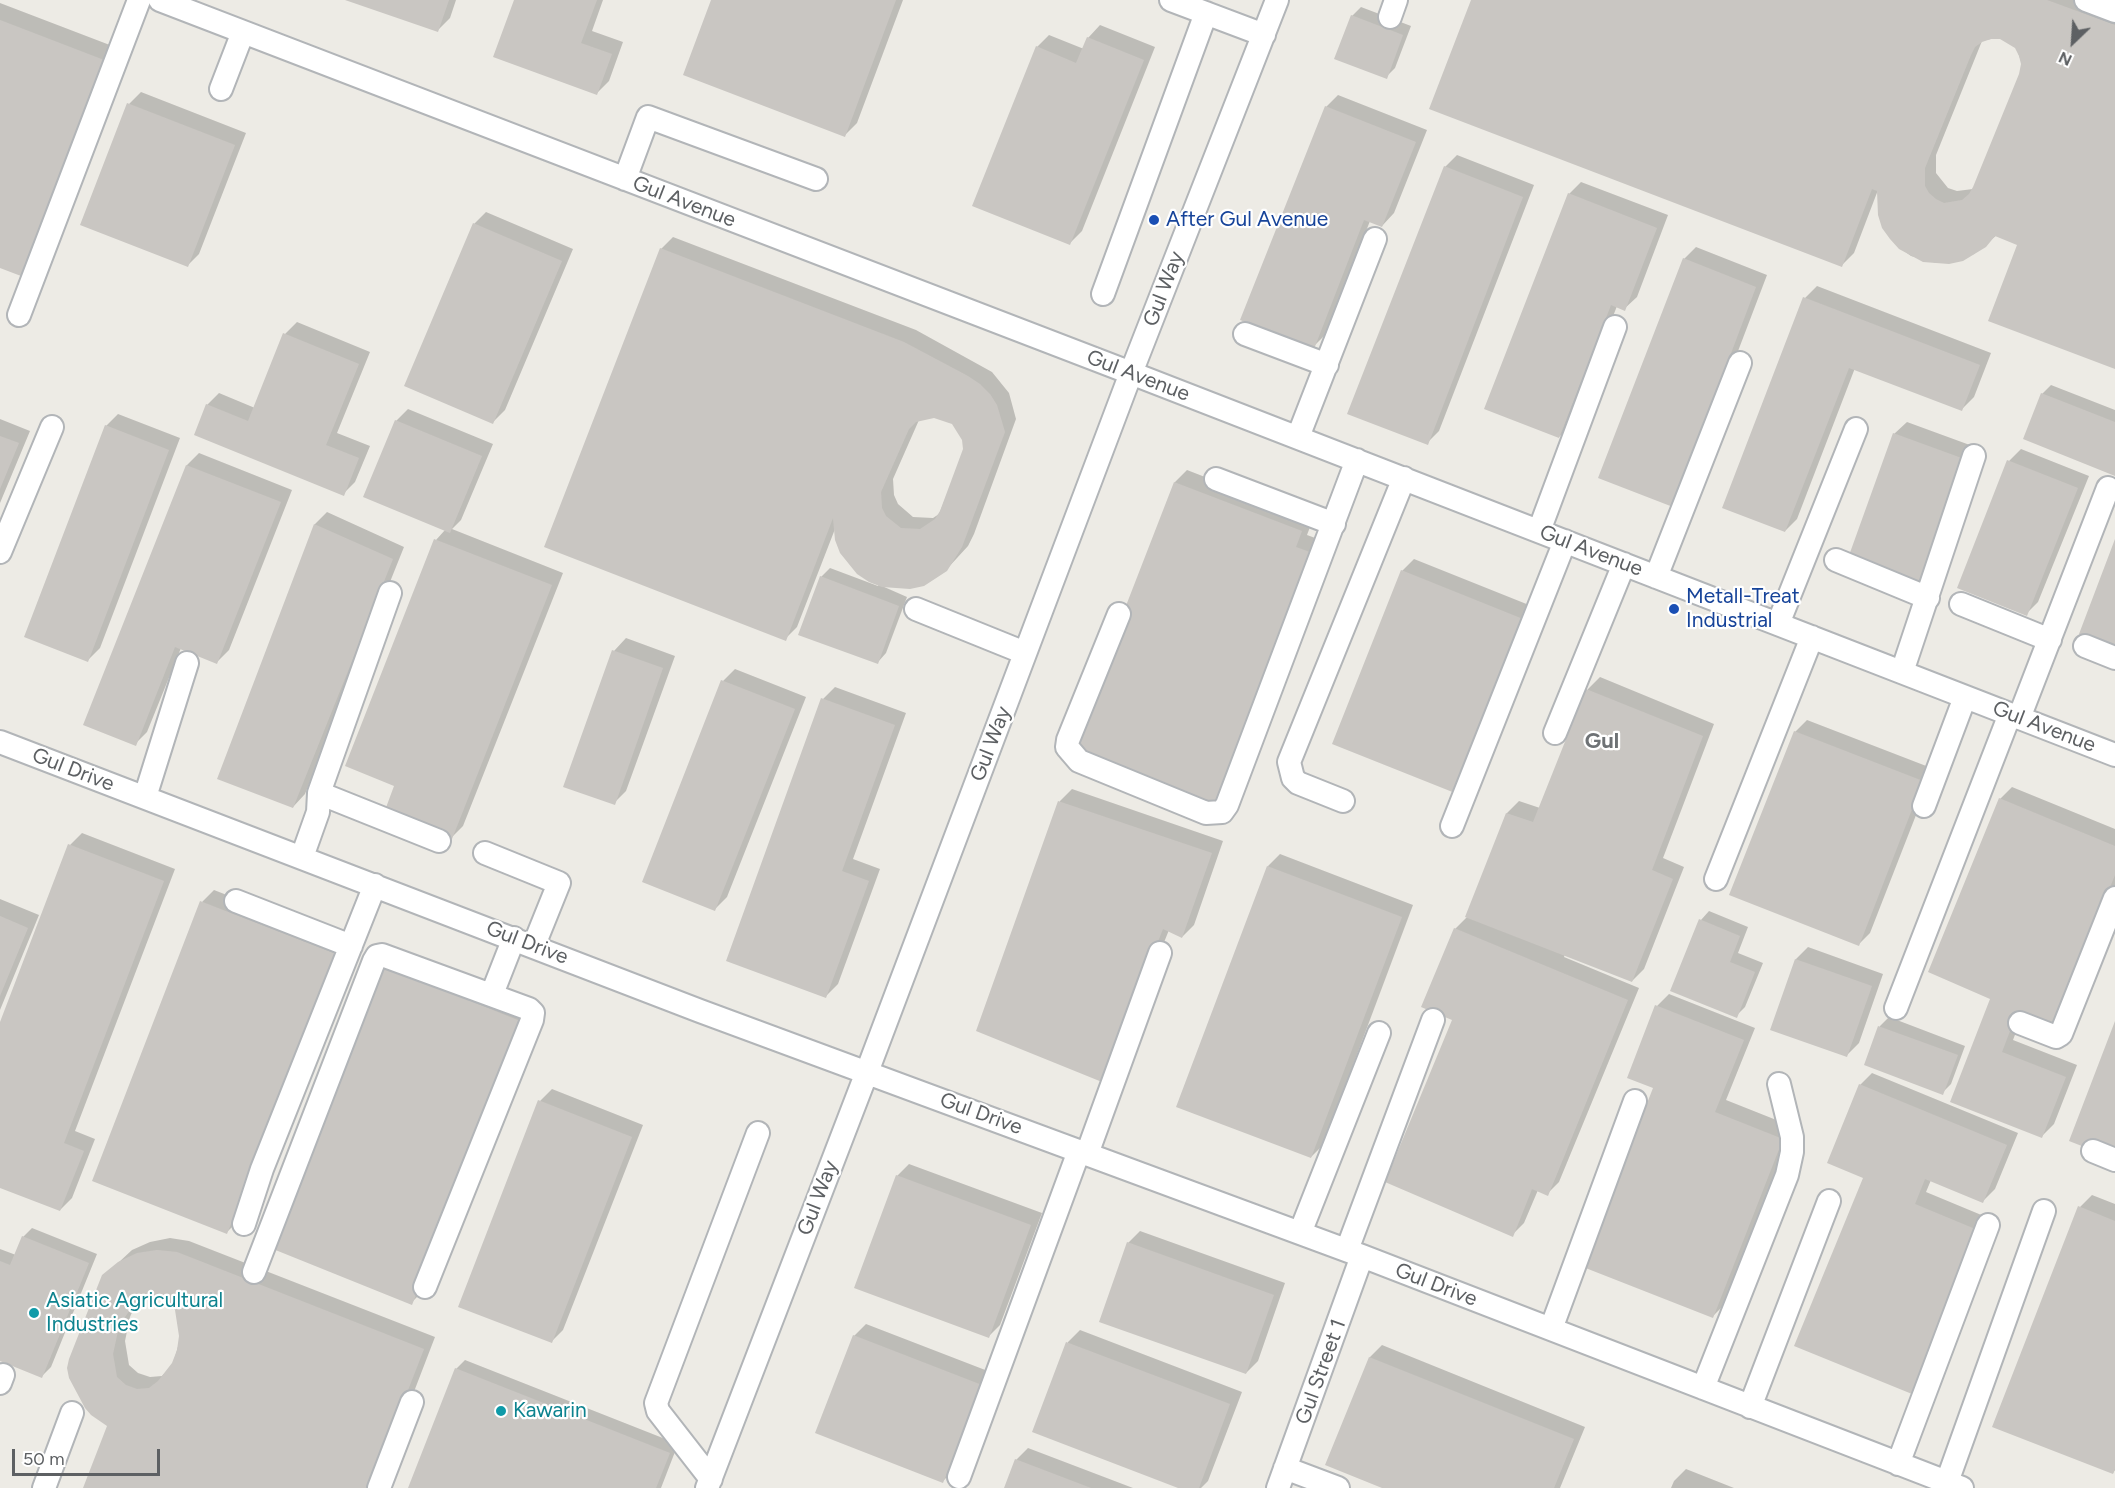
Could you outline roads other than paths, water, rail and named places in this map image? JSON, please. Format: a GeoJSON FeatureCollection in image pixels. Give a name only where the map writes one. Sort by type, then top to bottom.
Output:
{"type":"FeatureCollection","features":[{"type":"Feature","properties":{"kind":"street"},"geometry":{"type":"LineString","coordinates":[[19,315],[139,0]]}},
{"type":"Feature","properties":{"kind":"street","name":"Gul Avenue"},"geometry":{"type":"LineString","coordinates":[[160,0],[1298,437],[2115,755]]}},
{"type":"Feature","properties":{"kind":"street"},"geometry":{"type":"LineString","coordinates":[[1170,0],[1264,35]]}},
{"type":"Feature","properties":{"kind":"street","name":"Gul Way"},"geometry":{"type":"LineString","coordinates":[[709,1484],[1131,373],[1277,0]]}},
{"type":"Feature","properties":{"kind":"street"},"geometry":{"type":"LineString","coordinates":[[2086,0],[2115,11]]}},
{"type":"Feature","properties":{"kind":"street"},"geometry":{"type":"LineString","coordinates":[[1103,294],[1206,13]]}},
{"type":"Feature","properties":{"kind":"street"},"geometry":{"type":"LineString","coordinates":[[221,89],[243,32]]}},
{"type":"Feature","properties":{"kind":"street"},"geometry":{"type":"LineString","coordinates":[[626,179],[648,117],[816,179]]}},
{"type":"Feature","properties":{"kind":"street"},"geometry":{"type":"LineString","coordinates":[[1298,437],[1375,239]]}},
{"type":"Feature","properties":{"kind":"street"},"geometry":{"type":"LineString","coordinates":[[1539,531],[1615,327]]}},
{"type":"Feature","properties":{"kind":"street"},"geometry":{"type":"LineString","coordinates":[[1245,334],[1327,365]]}},
{"type":"Feature","properties":{"kind":"street"},"geometry":{"type":"LineString","coordinates":[[1656,577],[1740,363]]}},
{"type":"Feature","properties":{"kind":"street"},"geometry":{"type":"LineString","coordinates":[[0,552],[52,427]]}},
{"type":"Feature","properties":{"kind":"street"},"geometry":{"type":"LineString","coordinates":[[1778,624],[1856,429]]}},
{"type":"Feature","properties":{"kind":"street"},"geometry":{"type":"LineString","coordinates":[[1902,672],[1974,456]]}},
{"type":"Feature","properties":{"kind":"street"},"geometry":{"type":"LineString","coordinates":[[1119,614],[1067,747],[1079,761],[1206,813],[1222,812],[1227,805],[1357,460]]}},
{"type":"Feature","properties":{"kind":"street"},"geometry":{"type":"LineString","coordinates":[[1343,801],[1298,783],[1293,778],[1289,762],[1404,478]]}},
{"type":"Feature","properties":{"kind":"street"},"geometry":{"type":"LineString","coordinates":[[1216,479],[1334,524]]}},
{"type":"Feature","properties":{"kind":"street"},"geometry":{"type":"LineString","coordinates":[[1896,1008],[2014,716],[2050,640],[2108,488]]}},
{"type":"Feature","properties":{"kind":"street"},"geometry":{"type":"LineString","coordinates":[[1452,826],[1565,541]]}},
{"type":"Feature","properties":{"kind":"street"},"geometry":{"type":"LineString","coordinates":[[1836,560],[1928,598]]}},
{"type":"Feature","properties":{"kind":"street"},"geometry":{"type":"LineString","coordinates":[[1555,733],[1624,564]]}},
{"type":"Feature","properties":{"kind":"street"},"geometry":{"type":"LineString","coordinates":[[302,857],[318,812],[319,793],[390,593]]}},
{"type":"Feature","properties":{"kind":"street"},"geometry":{"type":"LineString","coordinates":[[1961,604],[2050,640]]}},
{"type":"Feature","properties":{"kind":"street"},"geometry":{"type":"LineString","coordinates":[[916,609],[1025,653]]}},
{"type":"Feature","properties":{"kind":"street"},"geometry":{"type":"LineString","coordinates":[[1716,879],[1812,637]]}},
{"type":"Feature","properties":{"kind":"street"},"geometry":{"type":"LineString","coordinates":[[2085,646],[2115,658]]}},
{"type":"Feature","properties":{"kind":"street"},"geometry":{"type":"LineString","coordinates":[[145,797],[187,663]]}},
{"type":"Feature","properties":{"kind":"street"},"geometry":{"type":"LineString","coordinates":[[1924,806],[1965,697]]}},
{"type":"Feature","properties":{"kind":"street","name":"Gul Drive"},"geometry":{"type":"LineString","coordinates":[[0,742],[681,1003],[1354,1253],[1948,1485]]}},
{"type":"Feature","properties":{"kind":"street"},"geometry":{"type":"LineString","coordinates":[[319,793],[438,841]]}},
{"type":"Feature","properties":{"kind":"street"},"geometry":{"type":"LineString","coordinates":[[485,853],[559,883],[492,994]]}},
{"type":"Feature","properties":{"kind":"street"},"geometry":{"type":"LineString","coordinates":[[244,1224],[262,1169],[375,885]]}},
{"type":"Feature","properties":{"kind":"street"},"geometry":{"type":"LineString","coordinates":[[2020,1023],[2056,1037],[2061,1034],[2115,897]]}},
{"type":"Feature","properties":{"kind":"street"},"geometry":{"type":"LineString","coordinates":[[236,901],[351,946]]}},
{"type":"Feature","properties":{"kind":"street"},"geometry":{"type":"LineString","coordinates":[[959,1477],[1160,953]]}},
{"type":"Feature","properties":{"kind":"street"},"geometry":{"type":"LineString","coordinates":[[254,1272],[377,956],[389,956],[529,1009],[534,1016],[425,1287]]}},
{"type":"Feature","properties":{"kind":"street","name":"Gul Street 1"},"geometry":{"type":"LineString","coordinates":[[1282,1478],[1354,1253],[1433,1020]]}},
{"type":"Feature","properties":{"kind":"street"},"geometry":{"type":"LineString","coordinates":[[1300,1233],[1379,1033]]}},
{"type":"Feature","properties":{"kind":"street"},"geometry":{"type":"LineString","coordinates":[[1703,1388],[1787,1175],[1792,1152],[1792,1137],[1779,1084]]}},
{"type":"Feature","properties":{"kind":"street"},"geometry":{"type":"LineString","coordinates":[[1551,1329],[1635,1101]]}},
{"type":"Feature","properties":{"kind":"street"},"geometry":{"type":"LineString","coordinates":[[709,1484],[658,1411],[656,1403],[758,1133]]}},
{"type":"Feature","properties":{"kind":"street"},"geometry":{"type":"LineString","coordinates":[[2093,1151],[2115,1160]]}},
{"type":"Feature","properties":{"kind":"street"},"geometry":{"type":"LineString","coordinates":[[1750,1407],[1829,1200]]}},
{"type":"Feature","properties":{"kind":"street"},"geometry":{"type":"LineString","coordinates":[[1948,1485],[2044,1211]]}},
{"type":"Feature","properties":{"kind":"street"},"geometry":{"type":"LineString","coordinates":[[1898,1464],[1988,1225]]}},
{"type":"Feature","properties":{"kind":"street"},"geometry":{"type":"LineString","coordinates":[[379,1488],[412,1402]]}},
{"type":"Feature","properties":{"kind":"street"},"geometry":{"type":"LineString","coordinates":[[44,1488],[72,1413]]}},
{"type":"Feature","properties":{"kind":"street"},"geometry":{"type":"LineString","coordinates":[[1282,1478],[1338,1488]]}},
{"type":"Feature","properties":{"kind":"place","name":"After Gul Avenue"},"geometry":{"type":"Point","coordinates":[1154,220]}},
{"type":"Feature","properties":{"kind":"place","name":"Metall-Treat Industrial"},"geometry":{"type":"Point","coordinates":[1674,609]}},
{"type":"Feature","properties":{"kind":"place","name":"Asiatic Agricultural Industries"},"geometry":{"type":"Point","coordinates":[34,1313]}},
{"type":"Feature","properties":{"kind":"place","name":"Kawarin"},"geometry":{"type":"Point","coordinates":[501,1411]}},
{"type":"Feature","properties":{"kind":"district","name":"Gul"},"geometry":{"type":"Point","coordinates":[1602,742]}}]}
